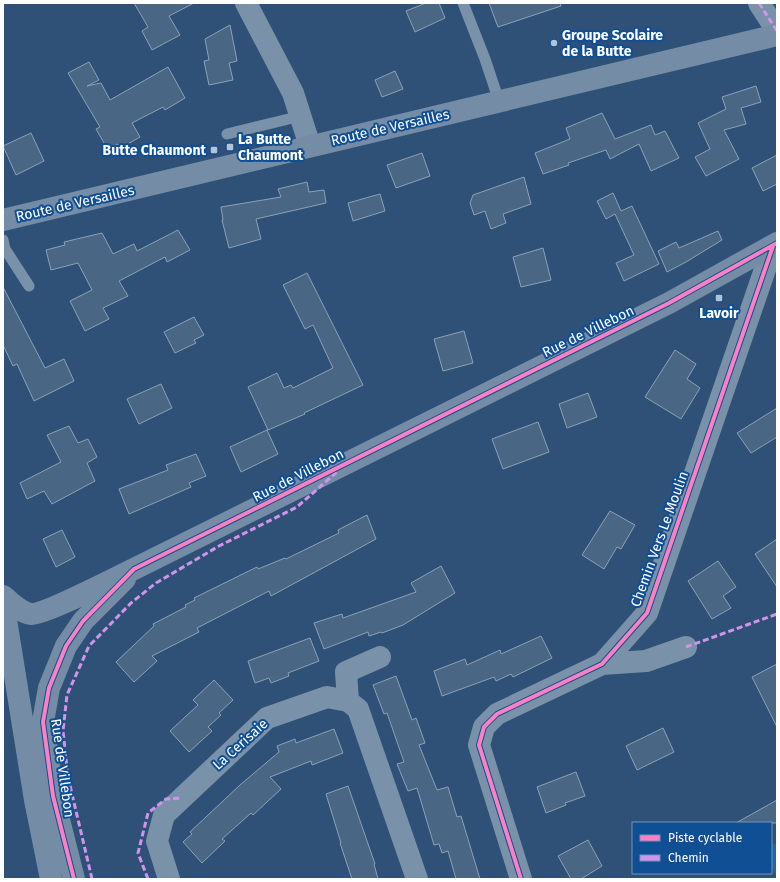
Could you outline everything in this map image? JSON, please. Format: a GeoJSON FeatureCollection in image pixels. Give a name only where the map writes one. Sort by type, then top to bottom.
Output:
{"type":"FeatureCollection","features":[{"type":"Feature","properties":{"kind":"main road","name":"Route de Versailles"},"geometry":{"type":"LineString","coordinates":[[3,220],[777,35]]}},
{"type":"Feature","properties":{"kind":"main road","name":"Rue de Villebon"},"geometry":{"type":"LineString","coordinates":[[3,596],[20,610],[34,614],[52,608],[134,569],[669,303],[775,244]]}},
{"type":"Feature","properties":{"kind":"main road","name":"Rue de Villebon"},"geometry":{"type":"LineString","coordinates":[[74,879],[53,796],[43,722],[48,688],[66,646],[83,622],[134,569]]}},
{"type":"Feature","properties":{"kind":"main road"},"geometry":{"type":"LineString","coordinates":[[3,601],[36,800],[51,879]]}},
{"type":"Feature","properties":{"kind":"street"},"geometry":{"type":"LineString","coordinates":[[246,3],[293,93],[310,146]]}},
{"type":"Feature","properties":{"kind":"street"},"geometry":{"type":"LineString","coordinates":[[759,3],[777,31]]}},
{"type":"Feature","properties":{"kind":"street","name":"Chemin Vers Le Moulin"},"geometry":{"type":"LineString","coordinates":[[521,879],[479,745],[484,727],[497,714],[602,664],[647,613],[775,244]]}},
{"type":"Feature","properties":{"kind":"street"},"geometry":{"type":"LineString","coordinates":[[602,664],[646,661],[686,647]]}},
{"type":"Feature","properties":{"kind":"street"},"geometry":{"type":"LineString","coordinates":[[380,657],[346,672],[348,701],[358,709],[417,879]]}},
{"type":"Feature","properties":{"kind":"street","name":"La Cerisaie"},"geometry":{"type":"LineString","coordinates":[[169,879],[157,840],[164,814],[267,718],[327,697],[348,701]]}},
{"type":"Feature","properties":{"kind":"lane"},"geometry":{"type":"LineString","coordinates":[[463,3],[485,59],[499,101]]}},
{"type":"Feature","properties":{"kind":"lane"},"geometry":{"type":"LineString","coordinates":[[227,134],[301,116]]}},
{"type":"Feature","properties":{"kind":"lane"},"geometry":{"type":"LineString","coordinates":[[3,240],[5,249],[29,286]]}},
{"type":"Feature","properties":{"kind":"shaded area"},"geometry":{"type":"Polygon","coordinates":[[[777,843],[777,877],[772,868],[772,845],[777,843]]]}},
{"type":"Feature","properties":{"kind":"building"},"geometry":{"type":"Polygon","coordinates":[[[134,3],[194,3],[169,16],[180,35],[152,50],[142,31],[148,27],[134,3]]]}},
{"type":"Feature","properties":{"kind":"building"},"geometry":{"type":"Polygon","coordinates":[[[426,3],[439,3],[445,18],[415,32],[406,11],[426,3]]]}},
{"type":"Feature","properties":{"kind":"building"},"geometry":{"type":"Polygon","coordinates":[[[489,3],[560,3],[561,6],[498,27],[489,3]]]}},
{"type":"Feature","properties":{"kind":"building"},"geometry":{"type":"Polygon","coordinates":[[[230,25],[237,61],[229,63],[233,80],[209,85],[204,61],[209,60],[205,39],[230,25]]]}},
{"type":"Feature","properties":{"kind":"building"},"geometry":{"type":"Polygon","coordinates":[[[89,62],[99,80],[87,86],[101,83],[110,100],[168,67],[185,98],[165,110],[163,107],[132,123],[140,137],[121,148],[118,144],[108,150],[96,129],[100,127],[68,73],[89,62]]]}},
{"type":"Feature","properties":{"kind":"building"},"geometry":{"type":"Polygon","coordinates":[[[395,71],[403,89],[382,97],[375,80],[395,71]]]}},
{"type":"Feature","properties":{"kind":"building"},"geometry":{"type":"Polygon","coordinates":[[[756,86],[761,102],[741,108],[746,124],[724,130],[739,159],[706,176],[695,157],[710,149],[698,123],[726,109],[722,97],[756,86]]]}},
{"type":"Feature","properties":{"kind":"building"},"geometry":{"type":"Polygon","coordinates":[[[602,113],[615,139],[651,125],[655,135],[665,131],[679,158],[651,171],[639,144],[610,159],[606,150],[568,163],[569,165],[543,174],[535,153],[570,139],[566,128],[602,113]]]}},
{"type":"Feature","properties":{"kind":"building"},"geometry":{"type":"Polygon","coordinates":[[[31,133],[44,161],[16,175],[3,146],[31,133]]]}},
{"type":"Feature","properties":{"kind":"building"},"geometry":{"type":"Polygon","coordinates":[[[422,153],[430,176],[396,188],[387,165],[422,153]]]}},
{"type":"Feature","properties":{"kind":"building"},"geometry":{"type":"Polygon","coordinates":[[[777,155],[777,184],[763,191],[752,168],[777,155]]]}},
{"type":"Feature","properties":{"kind":"building"},"geometry":{"type":"Polygon","coordinates":[[[524,177],[531,204],[503,214],[506,223],[491,229],[485,211],[474,215],[470,203],[473,195],[524,177]]]}},
{"type":"Feature","properties":{"kind":"building"},"geometry":{"type":"Polygon","coordinates":[[[307,182],[309,192],[324,190],[326,203],[256,219],[261,239],[229,248],[222,220],[221,207],[281,197],[278,189],[307,182]]]}},
{"type":"Feature","properties":{"kind":"building"},"geometry":{"type":"Polygon","coordinates":[[[613,193],[621,211],[632,206],[659,264],[624,281],[616,263],[634,255],[615,214],[606,219],[597,201],[613,193]]]}},
{"type":"Feature","properties":{"kind":"building"},"geometry":{"type":"Polygon","coordinates":[[[380,194],[385,211],[353,221],[348,203],[380,194]]]}},
{"type":"Feature","properties":{"kind":"building"},"geometry":{"type":"Polygon","coordinates":[[[178,230],[190,250],[167,262],[165,257],[119,281],[128,296],[103,308],[109,319],[85,331],[70,301],[92,290],[78,263],[51,270],[46,250],[65,245],[64,242],[102,233],[113,254],[134,244],[137,251],[178,230]]]}},
{"type":"Feature","properties":{"kind":"building"},"geometry":{"type":"Polygon","coordinates":[[[718,231],[722,240],[667,272],[658,251],[676,242],[679,248],[718,231]]]}},
{"type":"Feature","properties":{"kind":"building"},"geometry":{"type":"Polygon","coordinates":[[[543,248],[551,280],[521,287],[513,257],[543,248]]]}},
{"type":"Feature","properties":{"kind":"building"},"geometry":{"type":"Polygon","coordinates":[[[307,273],[363,385],[304,413],[305,414],[268,430],[248,387],[277,373],[284,388],[291,385],[293,388],[333,368],[313,325],[305,329],[283,285],[307,273]]]}},
{"type":"Feature","properties":{"kind":"building"},"geometry":{"type":"Polygon","coordinates":[[[3,287],[45,368],[64,359],[74,381],[34,401],[17,364],[13,366],[3,345],[3,287]]]}},
{"type":"Feature","properties":{"kind":"building"},"geometry":{"type":"Polygon","coordinates":[[[194,317],[204,335],[194,340],[196,343],[175,353],[164,332],[194,317]]]}},
{"type":"Feature","properties":{"kind":"building"},"geometry":{"type":"Polygon","coordinates":[[[464,331],[473,363],[443,371],[434,339],[464,331]]]}},
{"type":"Feature","properties":{"kind":"building"},"geometry":{"type":"Polygon","coordinates":[[[675,350],[696,364],[687,379],[700,388],[681,419],[645,397],[675,350]]]}},
{"type":"Feature","properties":{"kind":"building"},"geometry":{"type":"Polygon","coordinates":[[[161,384],[172,408],[139,424],[127,399],[161,384]]]}},
{"type":"Feature","properties":{"kind":"building"},"geometry":{"type":"Polygon","coordinates":[[[588,393],[597,417],[567,428],[559,404],[588,393]]]}},
{"type":"Feature","properties":{"kind":"building"},"geometry":{"type":"Polygon","coordinates":[[[777,408],[777,437],[751,453],[737,433],[777,408]]]}},
{"type":"Feature","properties":{"kind":"building"},"geometry":{"type":"Polygon","coordinates":[[[538,422],[549,452],[503,469],[492,439],[538,422]]]}},
{"type":"Feature","properties":{"kind":"building"},"geometry":{"type":"Polygon","coordinates":[[[69,426],[78,443],[88,439],[97,457],[87,463],[95,481],[52,504],[44,491],[27,499],[20,483],[61,462],[47,435],[69,426]]]}},
{"type":"Feature","properties":{"kind":"building"},"geometry":{"type":"Polygon","coordinates":[[[267,430],[278,454],[241,472],[230,447],[267,430]]]}},
{"type":"Feature","properties":{"kind":"building"},"geometry":{"type":"Polygon","coordinates":[[[196,454],[206,476],[189,483],[191,487],[129,514],[119,489],[168,470],[166,465],[196,454]]]}},
{"type":"Feature","properties":{"kind":"building"},"geometry":{"type":"Polygon","coordinates":[[[610,511],[635,525],[621,549],[617,547],[604,569],[582,555],[610,511]]]}},
{"type":"Feature","properties":{"kind":"building"},"geometry":{"type":"Polygon","coordinates":[[[367,515],[376,539],[271,596],[269,591],[197,628],[199,632],[152,656],[157,661],[134,682],[116,662],[154,626],[153,624],[186,607],[185,605],[195,600],[194,598],[257,567],[258,569],[285,558],[286,559],[339,533],[338,530],[367,515]]]}},
{"type":"Feature","properties":{"kind":"building"},"geometry":{"type":"Polygon","coordinates":[[[62,530],[75,557],[56,567],[43,539],[62,530]]]}},
{"type":"Feature","properties":{"kind":"building"},"geometry":{"type":"Polygon","coordinates":[[[777,539],[777,587],[755,554],[777,539]]]}},
{"type":"Feature","properties":{"kind":"building"},"geometry":{"type":"Polygon","coordinates":[[[718,561],[736,587],[723,596],[731,608],[712,619],[688,581],[718,561]]]}},
{"type":"Feature","properties":{"kind":"building"},"geometry":{"type":"Polygon","coordinates":[[[441,566],[455,593],[403,625],[369,636],[368,632],[324,649],[314,623],[342,614],[343,618],[416,592],[411,583],[441,566]]]}},
{"type":"Feature","properties":{"kind":"building"},"geometry":{"type":"Polygon","coordinates":[[[541,636],[552,658],[513,677],[511,674],[496,681],[494,677],[442,696],[434,671],[465,659],[467,665],[500,650],[501,654],[541,636]]]}},
{"type":"Feature","properties":{"kind":"building"},"geometry":{"type":"Polygon","coordinates":[[[310,638],[319,661],[288,673],[289,676],[271,683],[269,678],[255,683],[248,661],[310,638]]]}},
{"type":"Feature","properties":{"kind":"building"},"geometry":{"type":"Polygon","coordinates":[[[777,664],[777,727],[752,677],[777,664]]]}},
{"type":"Feature","properties":{"kind":"building"},"geometry":{"type":"Polygon","coordinates":[[[396,676],[412,720],[416,718],[425,743],[419,745],[437,790],[448,787],[457,817],[461,816],[480,879],[456,879],[448,851],[442,853],[439,844],[434,845],[417,788],[408,791],[397,764],[404,762],[387,713],[384,714],[373,685],[396,676]]]}},
{"type":"Feature","properties":{"kind":"building"},"geometry":{"type":"Polygon","coordinates":[[[214,680],[233,700],[219,713],[221,715],[208,727],[212,731],[189,752],[170,731],[198,705],[193,700],[214,680]]]}},
{"type":"Feature","properties":{"kind":"building"},"geometry":{"type":"Polygon","coordinates":[[[663,728],[674,752],[637,770],[626,746],[663,728]]]}},
{"type":"Feature","properties":{"kind":"building"},"geometry":{"type":"Polygon","coordinates":[[[334,729],[343,753],[312,765],[311,761],[270,777],[281,789],[253,815],[251,813],[222,839],[225,841],[202,863],[183,842],[192,834],[190,832],[240,785],[279,752],[277,746],[295,739],[296,743],[334,729]]]}},
{"type":"Feature","properties":{"kind":"building"},"geometry":{"type":"Polygon","coordinates":[[[576,772],[585,796],[565,803],[566,805],[546,813],[537,787],[576,772]]]}},
{"type":"Feature","properties":{"kind":"building"},"geometry":{"type":"Polygon","coordinates":[[[348,786],[375,864],[378,879],[352,879],[340,843],[326,794],[348,786]]]}},
{"type":"Feature","properties":{"kind":"building"},"geometry":{"type":"Polygon","coordinates":[[[777,800],[777,823],[738,822],[777,800]]]}},
{"type":"Feature","properties":{"kind":"building"},"geometry":{"type":"Polygon","coordinates":[[[588,840],[602,866],[581,879],[571,879],[558,856],[588,840]]]}},
{"type":"Feature","properties":{"kind":"marked path"},"geometry":{"type":"LineString","coordinates":[[759,3],[777,31]]}},
{"type":"Feature","properties":{"kind":"marked path"},"geometry":{"type":"LineString","coordinates":[[92,879],[68,777],[63,731],[67,695],[89,646],[131,603],[156,583],[219,546],[297,507],[338,471]]}},
{"type":"Feature","properties":{"kind":"marked path"},"geometry":{"type":"LineString","coordinates":[[686,647],[777,614]]}},
{"type":"Feature","properties":{"kind":"marked path"},"geometry":{"type":"LineString","coordinates":[[148,879],[138,853],[148,813],[166,799],[182,798]]}},
{"type":"Feature","properties":{"kind":"cycle path"},"geometry":{"type":"LineString","coordinates":[[74,879],[53,796],[43,722],[49,688],[66,646],[83,621],[134,569],[669,303],[777,243]]}},
{"type":"Feature","properties":{"kind":"cycle path"},"geometry":{"type":"LineString","coordinates":[[521,879],[479,745],[484,727],[497,714],[602,664],[647,613],[773,246]]}},
{"type":"Feature","properties":{"kind":"place","name":"Groupe Scolaire de la Butte"},"geometry":{"type":"Point","coordinates":[554,43]}},
{"type":"Feature","properties":{"kind":"place","name":"La Butte Chaumont"},"geometry":{"type":"Point","coordinates":[230,147]}},
{"type":"Feature","properties":{"kind":"place","name":"Butte Chaumont"},"geometry":{"type":"Point","coordinates":[214,150]}},
{"type":"Feature","properties":{"kind":"place","name":"Lavoir"},"geometry":{"type":"Point","coordinates":[719,298]}}]}
